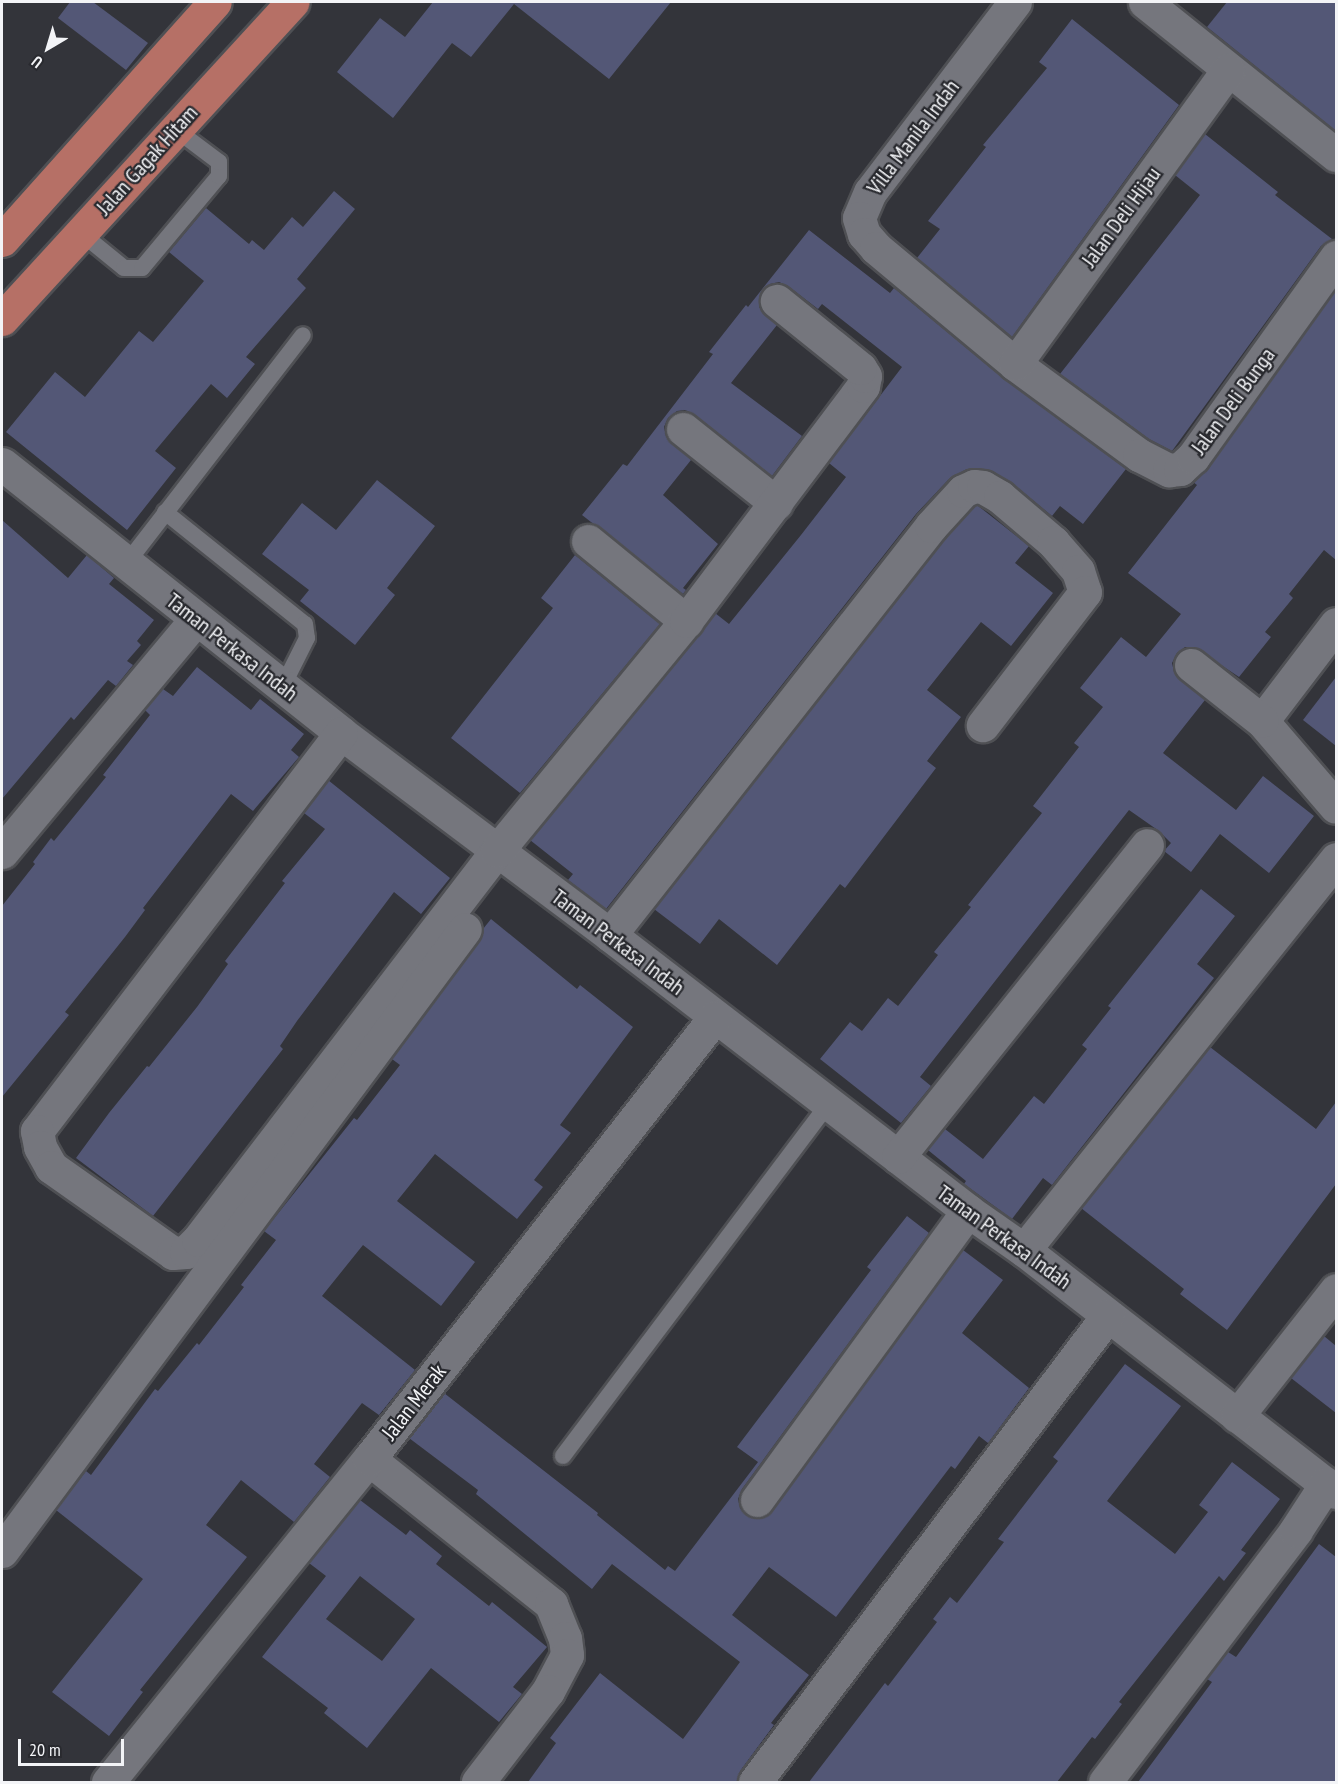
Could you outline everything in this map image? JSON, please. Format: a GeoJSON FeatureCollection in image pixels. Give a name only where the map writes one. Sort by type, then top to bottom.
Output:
{"type":"FeatureCollection","features":[{"type":"Feature","properties":{"kind":"highway"},"geometry":{"type":"LineString","coordinates":[[2,240],[215,2]]}},
{"type":"Feature","properties":{"kind":"highway","name":"Jalan Gagak Hitam"},"geometry":{"type":"LineString","coordinates":[[2,319],[292,2]]}},
{"type":"Feature","properties":{"kind":"street","name":"Villa Manila Indah"},"geometry":{"type":"LineString","coordinates":[[1015,2],[870,192],[859,218],[864,234],[876,248],[1015,363]]}},
{"type":"Feature","properties":{"kind":"street"},"geometry":{"type":"LineString","coordinates":[[1145,2],[1336,155]]}},
{"type":"Feature","properties":{"kind":"street","name":"Jalan Deli Hijau"},"geometry":{"type":"LineString","coordinates":[[1015,363],[1228,70]]}},
{"type":"Feature","properties":{"kind":"street","name":"Jalan Deli Bunga"},"geometry":{"type":"LineString","coordinates":[[1015,363],[1139,455],[1170,470],[1180,469],[1193,457],[1336,257]]}},
{"type":"Feature","properties":{"kind":"street"},"geometry":{"type":"LineString","coordinates":[[2,1551],[506,857],[863,386],[866,376],[860,368],[777,301]]}},
{"type":"Feature","properties":{"kind":"street"},"geometry":{"type":"LineString","coordinates":[[683,429],[776,503]]}},
{"type":"Feature","properties":{"kind":"street","name":"Taman Perkasa Indah"},"geometry":{"type":"LineString","coordinates":[[2,464],[341,732],[610,935],[968,1211],[1024,1250],[1331,1488]]}},
{"type":"Feature","properties":{"kind":"street"},"geometry":{"type":"LineString","coordinates":[[610,935],[931,526],[963,491],[974,486],[983,487],[1000,497],[1053,542],[1078,571],[1085,592],[983,725]]}},
{"type":"Feature","properties":{"kind":"street"},"geometry":{"type":"LineString","coordinates":[[588,541],[686,621]]}},
{"type":"Feature","properties":{"kind":"street"},"geometry":{"type":"LineString","coordinates":[[2,852],[196,619]]}},
{"type":"Feature","properties":{"kind":"street"},"geometry":{"type":"LineString","coordinates":[[1262,721],[1336,624]]}},
{"type":"Feature","properties":{"kind":"street"},"geometry":{"type":"LineString","coordinates":[[1191,665],[1262,721],[1336,807]]}},
{"type":"Feature","properties":{"kind":"street"},"geometry":{"type":"LineString","coordinates":[[341,732],[37,1131],[40,1147],[51,1167],[173,1253],[186,1252],[506,857]]}},
{"type":"Feature","properties":{"kind":"street"},"geometry":{"type":"LineString","coordinates":[[898,1157],[1147,845]]}},
{"type":"Feature","properties":{"kind":"street"},"geometry":{"type":"LineString","coordinates":[[1024,1250],[1336,859]]}},
{"type":"Feature","properties":{"kind":"street","name":"Jalan Merak"},"geometry":{"type":"LineString","coordinates":[[108,1782],[369,1459],[715,1017]]}},
{"type":"Feature","properties":{"kind":"street"},"geometry":{"type":"LineString","coordinates":[[757,1500],[968,1211]]}},
{"type":"Feature","properties":{"kind":"street"},"geometry":{"type":"LineString","coordinates":[[1237,1416],[1336,1290]]}},
{"type":"Feature","properties":{"kind":"street"},"geometry":{"type":"LineString","coordinates":[[755,1782],[1108,1315]]}},
{"type":"Feature","properties":{"kind":"street"},"geometry":{"type":"LineString","coordinates":[[369,1459],[551,1604],[565,1638],[567,1655],[549,1691],[478,1782]]}},
{"type":"Feature","properties":{"kind":"street"},"geometry":{"type":"LineString","coordinates":[[1105,1782],[1296,1530],[1331,1488]]}},
{"type":"Feature","properties":{"kind":"lane"},"geometry":{"type":"LineString","coordinates":[[81,233],[124,268],[142,268],[219,176],[219,162],[175,129]]}},
{"type":"Feature","properties":{"kind":"lane"},"geometry":{"type":"LineString","coordinates":[[126,564],[303,335]]}},
{"type":"Feature","properties":{"kind":"lane"},"geometry":{"type":"LineString","coordinates":[[165,512],[305,624],[306,638],[283,686]]}},
{"type":"Feature","properties":{"kind":"lane"},"geometry":{"type":"LineString","coordinates":[[563,1456],[828,1104]]}},
{"type":"Feature","properties":{"kind":"building"},"geometry":{"type":"Polygon","coordinates":[[[70,2],[93,2],[148,43],[126,70],[58,18],[70,2]]]}},
{"type":"Feature","properties":{"kind":"building"},"geometry":{"type":"Polygon","coordinates":[[[433,2],[671,2],[609,79],[514,4],[471,57],[452,43],[393,118],[337,72],[380,18],[405,37],[433,2]]]}},
{"type":"Feature","properties":{"kind":"building"},"geometry":{"type":"Polygon","coordinates":[[[1227,2],[1336,2],[1336,131],[1207,27],[1227,2]]]}},
{"type":"Feature","properties":{"kind":"building"},"geometry":{"type":"Polygon","coordinates":[[[1072,19],[1179,105],[1012,337],[917,258],[940,229],[928,221],[986,147],[983,145],[1047,68],[1039,62],[1072,19]]]}},
{"type":"Feature","properties":{"kind":"building"},"geometry":{"type":"Polygon","coordinates":[[[1205,134],[1278,192],[1275,195],[1332,239],[1321,246],[1172,451],[1149,439],[1060,374],[1200,195],[1175,175],[1205,134]]]}},
{"type":"Feature","properties":{"kind":"building"},"geometry":{"type":"Polygon","coordinates":[[[334,191],[355,209],[297,279],[306,288],[246,357],[255,364],[227,398],[211,384],[155,451],[176,468],[127,530],[6,432],[55,372],[85,397],[139,331],[153,342],[204,281],[169,252],[206,208],[249,244],[252,240],[264,250],[292,217],[303,227],[334,191]]]}},
{"type":"Feature","properties":{"kind":"building"},"geometry":{"type":"Polygon","coordinates":[[[809,230],[890,293],[894,288],[1004,379],[1126,469],[1083,524],[1060,506],[1052,516],[1012,483],[992,471],[967,469],[950,478],[916,514],[606,909],[568,880],[573,874],[530,840],[715,613],[729,624],[801,535],[846,477],[829,463],[902,367],[822,304],[818,309],[788,286],[779,282],[770,284],[762,290],[759,307],[777,325],[731,383],[802,436],[772,476],[694,414],[685,410],[677,411],[668,418],[664,427],[666,436],[691,460],[663,495],[718,544],[683,588],[686,590],[683,594],[582,515],[623,464],[627,466],[713,354],[709,352],[809,230]]]}},
{"type":"Feature","properties":{"kind":"building"},"geometry":{"type":"Polygon","coordinates":[[[1336,289],[1336,560],[1324,550],[1289,594],[1293,598],[1265,632],[1271,637],[1239,677],[1194,647],[1185,647],[1177,653],[1172,663],[1174,672],[1205,700],[1163,753],[1236,810],[1263,776],[1314,816],[1269,873],[1220,834],[1191,872],[1164,851],[1171,843],[1159,831],[1129,810],[920,1077],[931,1086],[901,1123],[820,1059],[850,1022],[862,1031],[888,998],[898,1006],[938,955],[934,952],[971,907],[968,905],[1042,813],[1033,806],[1079,747],[1074,743],[1103,707],[1080,688],[1121,637],[1146,657],[1181,614],[1128,573],[1197,485],[1193,482],[1208,468],[1336,289]]]}},
{"type":"Feature","properties":{"kind":"building"},"geometry":{"type":"Polygon","coordinates":[[[377,480],[435,526],[387,588],[395,595],[355,645],[300,601],[309,590],[262,554],[302,503],[336,530],[377,480]]]}},
{"type":"Feature","properties":{"kind":"building"},"geometry":{"type":"Polygon","coordinates":[[[977,505],[1029,546],[1015,563],[1053,593],[1011,646],[981,622],[927,690],[961,717],[927,761],[936,768],[845,888],[840,884],[777,965],[719,919],[700,944],[654,909],[945,538],[977,505]]]}},
{"type":"Feature","properties":{"kind":"building"},"geometry":{"type":"Polygon","coordinates":[[[2,520],[68,578],[87,555],[114,578],[109,584],[154,620],[137,641],[141,645],[127,661],[133,665],[116,686],[108,680],[74,720],[71,717],[2,799],[2,520]]]}},
{"type":"Feature","properties":{"kind":"building"},"geometry":{"type":"Polygon","coordinates":[[[575,555],[660,624],[520,793],[451,738],[553,608],[541,598],[575,555]]]}},
{"type":"Feature","properties":{"kind":"building"},"geometry":{"type":"Polygon","coordinates":[[[197,667],[251,710],[260,699],[304,734],[291,750],[299,757],[253,811],[231,794],[143,908],[145,910],[125,937],[65,1012],[69,1015],[2,1097],[2,906],[35,864],[33,862],[51,838],[54,841],[106,777],[103,775],[150,715],[145,710],[163,689],[173,696],[197,667]]]}},
{"type":"Feature","properties":{"kind":"building"},"geometry":{"type":"Polygon","coordinates":[[[1336,677],[1336,746],[1303,720],[1336,677]]]}},
{"type":"Feature","properties":{"kind":"building"},"geometry":{"type":"Polygon","coordinates":[[[328,780],[450,878],[421,914],[394,892],[297,1021],[280,1046],[283,1049],[153,1216],[76,1158],[109,1113],[197,1007],[228,964],[225,961],[285,883],[282,881],[325,829],[304,813],[328,780]]]}},
{"type":"Feature","properties":{"kind":"building"},"geometry":{"type":"Polygon","coordinates":[[[1201,889],[1235,916],[1197,964],[1214,978],[1052,1185],[1043,1178],[1012,1219],[964,1184],[966,1181],[928,1150],[945,1129],[983,1159],[1034,1096],[1044,1104],[1087,1049],[1082,1045],[1111,1008],[1108,1006],[1201,889]]]}},
{"type":"Feature","properties":{"kind":"building"},"geometry":{"type":"Polygon","coordinates":[[[491,919],[577,989],[580,985],[633,1027],[560,1125],[571,1133],[534,1180],[543,1187],[517,1219],[435,1154],[397,1201],[475,1262],[441,1306],[363,1245],[322,1296],[415,1370],[379,1415],[362,1403],[314,1464],[330,1477],[294,1522],[241,1480],[206,1525],[247,1557],[140,1690],[143,1692],[109,1736],[52,1692],[143,1579],[56,1510],[86,1471],[91,1475],[155,1389],[158,1391],[197,1343],[199,1345],[244,1287],[241,1285],[276,1240],[264,1231],[354,1118],[357,1120],[400,1065],[392,1059],[480,940],[483,929],[491,919]]]}},
{"type":"Feature","properties":{"kind":"building"},"geometry":{"type":"Polygon","coordinates":[[[1210,1047],[1316,1129],[1336,1102],[1336,1184],[1227,1330],[1180,1294],[1184,1289],[1081,1208],[1210,1047]]]}},
{"type":"Feature","properties":{"kind":"building"},"geometry":{"type":"Polygon","coordinates":[[[907,1216],[929,1233],[742,1489],[738,1499],[740,1508],[746,1515],[756,1519],[765,1517],[772,1511],[963,1250],[1003,1280],[962,1333],[1029,1388],[988,1443],[979,1436],[955,1469],[951,1466],[836,1617],[769,1567],[732,1615],[809,1675],[771,1723],[774,1725],[740,1771],[737,1782],[528,1782],[556,1743],[550,1738],[600,1673],[683,1739],[740,1662],[612,1564],[592,1589],[476,1494],[478,1490],[409,1438],[444,1393],[598,1513],[597,1515],[665,1570],[668,1566],[675,1571],[758,1462],[737,1447],[871,1270],[867,1267],[907,1216]]]}},
{"type":"Feature","properties":{"kind":"building"},"geometry":{"type":"Polygon","coordinates":[[[1324,1336],[1336,1346],[1336,1413],[1291,1378],[1324,1336]]]}},
{"type":"Feature","properties":{"kind":"building"},"geometry":{"type":"Polygon","coordinates":[[[1125,1364],[1181,1406],[1107,1501],[1175,1554],[1208,1512],[1199,1505],[1232,1462],[1280,1499],[1241,1550],[1246,1553],[1224,1581],[1219,1576],[1119,1702],[1122,1704],[1095,1739],[1092,1737],[1057,1782],[809,1782],[885,1683],[888,1686],[937,1622],[933,1619],[950,1597],[957,1603],[1004,1542],[998,1539],[1058,1461],[1053,1457],[1125,1364]]]}},
{"type":"Feature","properties":{"kind":"building"},"geometry":{"type":"Polygon","coordinates":[[[360,1500],[406,1535],[410,1530],[442,1556],[436,1564],[489,1606],[492,1602],[547,1647],[513,1687],[522,1694],[499,1722],[431,1668],[367,1748],[324,1713],[328,1708],[262,1657],[326,1576],[309,1563],[360,1500]],[[360,1576],[326,1619],[382,1661],[415,1619],[360,1576]]]}},
{"type":"Feature","properties":{"kind":"building"},"geometry":{"type":"Polygon","coordinates":[[[1319,1544],[1336,1557],[1336,1782],[1138,1782],[1212,1682],[1207,1679],[1228,1652],[1236,1657],[1319,1544]]]}}]}
